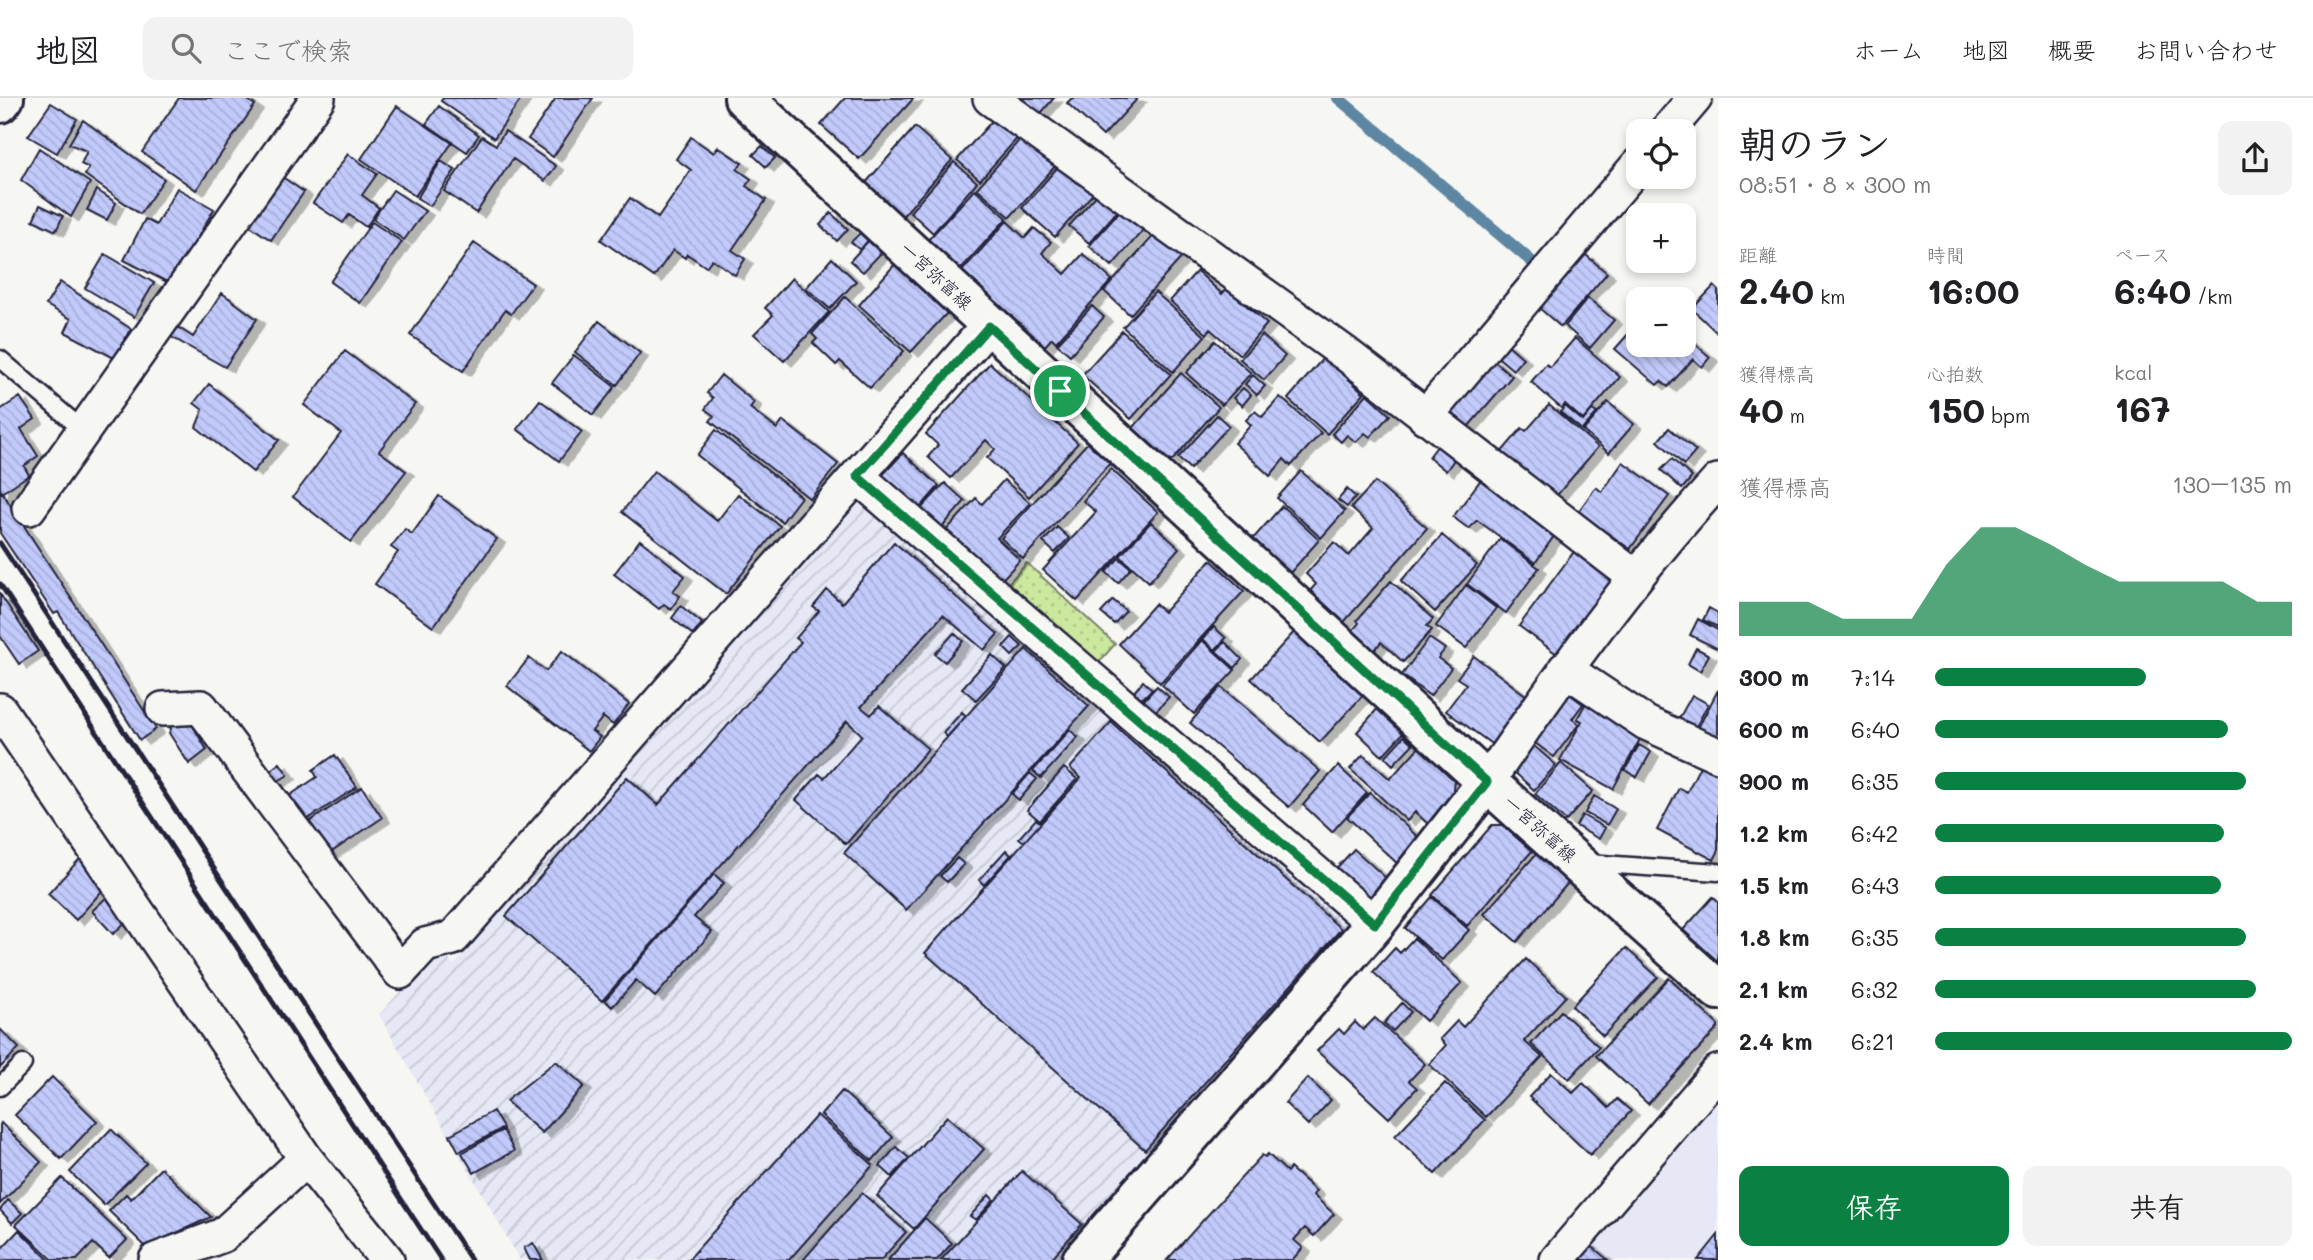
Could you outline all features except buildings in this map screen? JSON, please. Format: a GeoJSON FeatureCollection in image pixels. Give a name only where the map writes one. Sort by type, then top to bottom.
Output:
{"type":"FeatureCollection","features":[{"type":"Feature","properties":{"kind":"main road"},"geometry":{"type":"LineString","coordinates":[[0,103],[4,98]]}},
{"type":"Feature","properties":{"kind":"main road","name":"一宮弥富線"},"geometry":{"type":"LineString","coordinates":[[744,98],[989,326],[1718,990]]}},
{"type":"Feature","properties":{"kind":"main road"},"geometry":{"type":"LineString","coordinates":[[1082,1260],[1375,924],[1487,782]]}},
{"type":"Feature","properties":{"kind":"street"},"geometry":{"type":"LineString","coordinates":[[29,508],[318,98]]}},
{"type":"Feature","properties":{"kind":"street"},"geometry":{"type":"LineString","coordinates":[[990,98],[1346,354],[1635,577]]}},
{"type":"Feature","properties":{"kind":"street"},"geometry":{"type":"LineString","coordinates":[[1676,119],[1691,99]]}},
{"type":"Feature","properties":{"kind":"street"},"geometry":{"type":"LineString","coordinates":[[1425,417],[1626,179]]}},
{"type":"Feature","properties":{"kind":"street"},"geometry":{"type":"LineString","coordinates":[[163,709],[201,707],[400,972],[425,946],[453,938],[989,326]]}},
{"type":"Feature","properties":{"kind":"street"},"geometry":{"type":"LineString","coordinates":[[857,476],[1375,924]]}},
{"type":"Feature","properties":{"kind":"street"},"geometry":{"type":"LineString","coordinates":[[1487,782],[1565,668],[1635,577],[1718,481]]}},
{"type":"Feature","properties":{"kind":"street"},"geometry":{"type":"LineString","coordinates":[[1565,668],[1646,723],[1718,755]]}},
{"type":"Feature","properties":{"kind":"street"},"geometry":{"type":"LineString","coordinates":[[0,710],[306,1159],[387,1260]]}},
{"type":"Feature","properties":{"kind":"street"},"geometry":{"type":"LineString","coordinates":[[1557,1260],[1718,1072]]}},
{"type":"Feature","properties":{"kind":"street"},"geometry":{"type":"LineString","coordinates":[[169,1258],[223,1235],[306,1159]]}},
{"type":"Feature","properties":{"kind":"lane"},"geometry":{"type":"LineString","coordinates":[[0,359],[84,431]]}},
{"type":"Feature","properties":{"kind":"lane"},"geometry":{"type":"LineString","coordinates":[[1577,862],[1718,872]]}},
{"type":"Feature","properties":{"kind":"lane"},"geometry":{"type":"LineString","coordinates":[[0,1087],[23,1064]]}},
{"type":"Feature","properties":{"kind":"shaded area"},"geometry":{"type":"Polygon","coordinates":[[[859,497],[1354,921],[1057,1260],[520,1260],[379,1015],[430,958],[444,955],[454,965],[859,497]]]}},
{"type":"Feature","properties":{"kind":"shaded area"},"geometry":{"type":"Polygon","coordinates":[[[1718,1089],[1718,1260],[1571,1260],[1718,1089]]]}},
{"type":"Feature","properties":{"kind":"green space"},"geometry":{"type":"Polygon","coordinates":[[[1027,563],[1115,644],[1092,670],[1003,589],[1027,563]]]}},
{"type":"Feature","properties":{"kind":"waterway"},"geometry":{"type":"LineString","coordinates":[[1338,98],[1537,266]]}},
{"type":"Feature","properties":{"kind":"railway"},"geometry":{"type":"LineString","coordinates":[[0,543],[471,1260]]}},
{"type":"Feature","properties":{"kind":"railway"},"geometry":{"type":"LineString","coordinates":[[0,584],[441,1260]]}},
{"type":"Feature","properties":{"kind":"route"},"geometry":{"type":"LineString","coordinates":[[989,326],[1060,391],[1487,782],[1375,924],[857,476],[989,326]]}}]}
